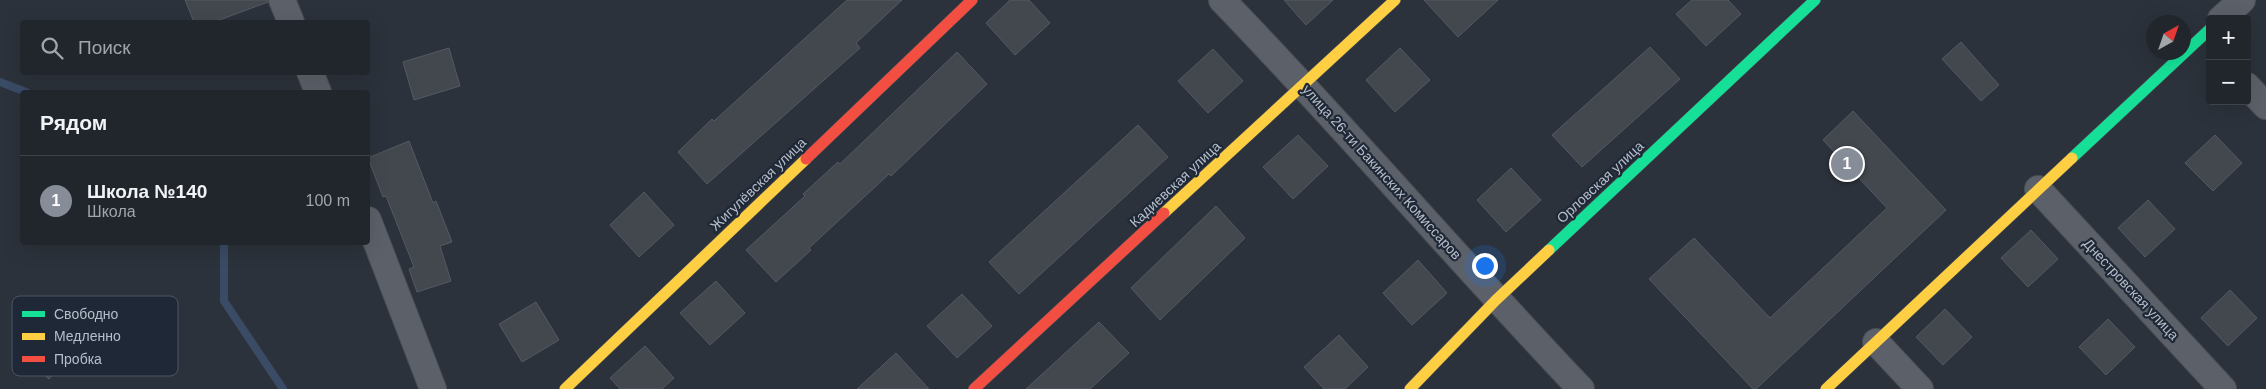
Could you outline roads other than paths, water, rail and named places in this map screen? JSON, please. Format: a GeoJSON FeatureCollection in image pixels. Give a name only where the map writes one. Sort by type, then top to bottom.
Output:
{"type":"FeatureCollection","features":[{"type":"Feature","properties":{"kind":"street"},"geometry":{"type":"LineString","coordinates":[[282,0],[290,20]]}},
{"type":"Feature","properties":{"kind":"street","name":"Жигулёвская улица"},"geometry":{"type":"LineString","coordinates":[[566,389],[972,0]]}},
{"type":"Feature","properties":{"kind":"street","name":"улица 26-ти Бакинских Комиссаров"},"geometry":{"type":"LineString","coordinates":[[1222,0],[1304,85],[1496,300],[1581,389]]}},
{"type":"Feature","properties":{"kind":"street","name":"Кадиевская улица"},"geometry":{"type":"LineString","coordinates":[[974,389],[1395,0]]}},
{"type":"Feature","properties":{"kind":"street","name":"Орловская улица"},"geometry":{"type":"LineString","coordinates":[[1410,389],[1496,300],[1815,0]]}},
{"type":"Feature","properties":{"kind":"street"},"geometry":{"type":"LineString","coordinates":[[2225,15],[2242,0]]}},
{"type":"Feature","properties":{"kind":"street"},"geometry":{"type":"LineString","coordinates":[[1826,389],[2038,189],[2206,38]]}},
{"type":"Feature","properties":{"kind":"street"},"geometry":{"type":"LineString","coordinates":[[311,75],[317,90]]}},
{"type":"Feature","properties":{"kind":"street"},"geometry":{"type":"LineString","coordinates":[[2251,90],[2266,106]]}},
{"type":"Feature","properties":{"kind":"street","name":"Днестровская улица"},"geometry":{"type":"LineString","coordinates":[[2038,189],[2223,389]]}},
{"type":"Feature","properties":{"kind":"street"},"geometry":{"type":"LineString","coordinates":[[370,225],[433,389]]}},
{"type":"Feature","properties":{"kind":"street"},"geometry":{"type":"LineString","coordinates":[[1876,342],[1920,389]]}},
{"type":"Feature","properties":{"kind":"waterway"},"geometry":{"type":"LineString","coordinates":[[0,82],[21,90]]}},
{"type":"Feature","properties":{"kind":"waterway"},"geometry":{"type":"LineString","coordinates":[[224,245],[224,301],[283,389]]}},
{"type":"Feature","properties":{"kind":"place","name":"Школа №140"},"geometry":{"type":"Point","coordinates":[1847,164]}}]}
